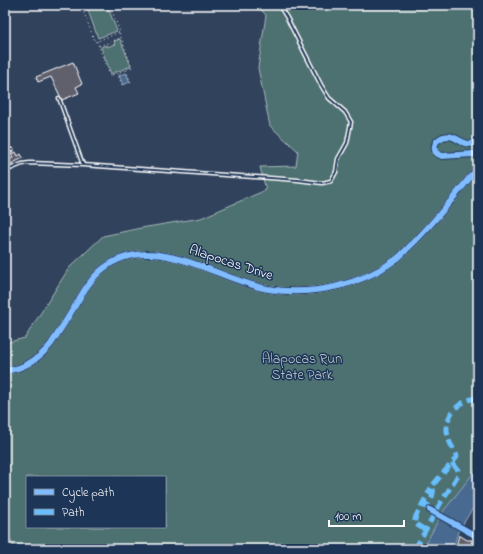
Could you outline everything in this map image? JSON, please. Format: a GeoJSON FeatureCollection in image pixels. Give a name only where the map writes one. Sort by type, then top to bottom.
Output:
{"type":"FeatureCollection","features":[{"type":"Feature","properties":{"kind":"street","name":"Alapocas Drive"},"geometry":{"type":"LineString","coordinates":[[5,370],[20,367],[32,361],[46,350],[93,278],[105,267],[115,261],[127,256],[141,254],[170,256],[267,289],[293,292],[318,290],[344,284],[370,275],[395,260],[418,239],[478,169]]}},
{"type":"Feature","properties":{"kind":"lane"},"geometry":{"type":"LineString","coordinates":[[5,171],[22,164],[30,163],[83,164],[322,183],[330,181],[336,172],[338,159],[347,143],[351,122],[345,112],[329,98],[321,85],[279,5]]}},
{"type":"Feature","properties":{"kind":"lane"},"geometry":{"type":"LineString","coordinates":[[58,98],[83,164]]}},
{"type":"Feature","properties":{"kind":"lane"},"geometry":{"type":"LineString","coordinates":[[5,149],[12,150]]}},
{"type":"Feature","properties":{"kind":"lane"},"geometry":{"type":"LineString","coordinates":[[5,543],[6,549]]}},
{"type":"Feature","properties":{"kind":"path"},"geometry":{"type":"LineString","coordinates":[[5,7],[10,5]]}},
{"type":"Feature","properties":{"kind":"path"},"geometry":{"type":"LineString","coordinates":[[45,5],[55,5]]}},
{"type":"Feature","properties":{"kind":"path"},"geometry":{"type":"LineString","coordinates":[[81,5],[110,76],[132,67],[110,5]]}},
{"type":"Feature","properties":{"kind":"path"},"geometry":{"type":"LineString","coordinates":[[97,41],[119,32]]}},
{"type":"Feature","properties":{"kind":"path"},"geometry":{"type":"LineString","coordinates":[[99,46],[121,38]]}},
{"type":"Feature","properties":{"kind":"path"},"geometry":{"type":"LineString","coordinates":[[126,70],[131,83]]}},
{"type":"Feature","properties":{"kind":"path"},"geometry":{"type":"LineString","coordinates":[[117,73],[123,87]]}},
{"type":"Feature","properties":{"kind":"green space"},"geometry":{"type":"Polygon","coordinates":[[[86,5],[107,5],[117,31],[98,38],[86,5]]]}},
{"type":"Feature","properties":{"kind":"green space","name":"Alapocas Run State Park"},"geometry":{"type":"Polygon","coordinates":[[[256,5],[478,5],[478,487],[442,549],[15,549],[5,530],[5,343],[25,338],[69,268],[103,236],[201,218],[266,190],[260,167],[296,166],[298,151],[270,126],[258,68],[266,15],[256,5]]]}},
{"type":"Feature","properties":{"kind":"green space"},"geometry":{"type":"Polygon","coordinates":[[[120,39],[131,66],[111,74],[101,47],[107,45],[107,47],[115,44],[114,41],[120,39]]]}},
{"type":"Feature","properties":{"kind":"water"},"geometry":{"type":"Polygon","coordinates":[[[126,73],[130,82],[123,85],[119,75],[126,73]]]}},
{"type":"Feature","properties":{"kind":"water"},"geometry":{"type":"Polygon","coordinates":[[[478,467],[478,500],[458,532],[453,549],[423,549],[442,513],[478,467]]]}},
{"type":"Feature","properties":{"kind":"building"},"geometry":{"type":"Polygon","coordinates":[[[73,62],[82,84],[76,87],[79,93],[62,100],[51,77],[38,82],[36,77],[73,62]]]}},
{"type":"Feature","properties":{"kind":"building"},"geometry":{"type":"Polygon","coordinates":[[[16,152],[18,156],[21,154],[23,158],[11,164],[9,160],[13,158],[11,154],[16,152]]]}},
{"type":"Feature","properties":{"kind":"building"},"geometry":{"type":"Polygon","coordinates":[[[459,535],[467,540],[472,540],[470,549],[458,549],[459,545],[457,543],[459,535]]]}},
{"type":"Feature","properties":{"kind":"marked path"},"geometry":{"type":"LineString","coordinates":[[430,510],[426,507],[433,495],[432,486],[457,457],[447,434],[449,417],[460,404],[478,397]]}},
{"type":"Feature","properties":{"kind":"marked path"},"geometry":{"type":"LineString","coordinates":[[415,549],[458,475],[458,470],[452,463]]}},
{"type":"Feature","properties":{"kind":"marked path"},"geometry":{"type":"LineString","coordinates":[[425,530],[414,523],[416,516],[431,488]]}},
{"type":"Feature","properties":{"kind":"cycle path"},"geometry":{"type":"LineString","coordinates":[[478,140],[473,144],[466,144],[454,137],[447,136],[438,140],[435,144],[436,153],[442,156],[478,155]]}},
{"type":"Feature","properties":{"kind":"cycle path"},"geometry":{"type":"LineString","coordinates":[[5,370],[11,370],[24,366],[42,354],[51,344],[91,281],[104,268],[123,258],[144,254],[164,256],[186,261],[248,284],[268,289],[301,291],[334,287],[366,276],[381,269],[399,257],[417,240],[478,169]]}},
{"type":"Feature","properties":{"kind":"cycle path"},"geometry":{"type":"LineString","coordinates":[[430,510],[478,537]]}}]}
